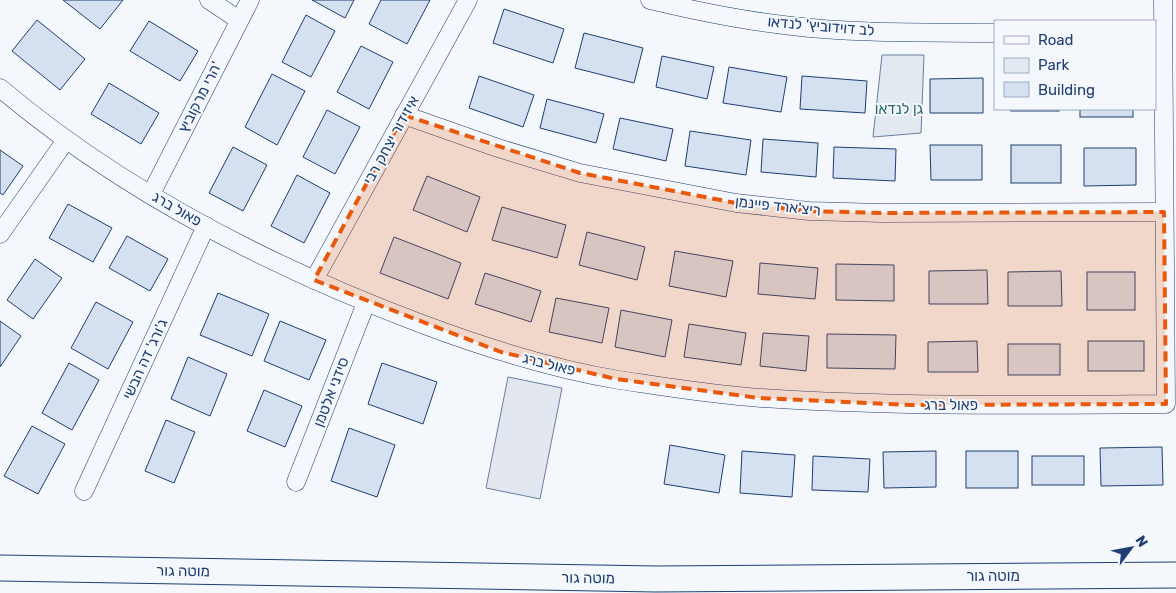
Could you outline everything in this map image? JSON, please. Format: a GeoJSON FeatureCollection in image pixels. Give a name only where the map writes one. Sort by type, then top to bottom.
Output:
{"type":"FeatureCollection","features":[{"type":"Feature","properties":{"kind":"main road","name":"מוטה גור"},"geometry":{"type":"LineString","coordinates":[[0,568],[656,588],[1176,575]]}},
{"type":"Feature","properties":{"kind":"street"},"geometry":{"type":"LineString","coordinates":[[209,0],[239,20]]}},
{"type":"Feature","properties":{"kind":"street","name":"הרי מרקוביץ'"},"geometry":{"type":"LineString","coordinates":[[152,194],[250,0]]}},
{"type":"Feature","properties":{"kind":"street","name":"איזידור יצחק רבי"},"geometry":{"type":"LineString","coordinates":[[314,280],[468,0]]}},
{"type":"Feature","properties":{"kind":"street","name":"לב דוידוביץ' לנדאו"},"geometry":{"type":"LineString","coordinates":[[650,0],[791,26],[842,30],[994,33]]}},
{"type":"Feature","properties":{"kind":"street"},"geometry":{"type":"LineString","coordinates":[[1163,0],[1158,36],[1164,212]]}},
{"type":"Feature","properties":{"kind":"street","name":"פאול ברג"},"geometry":{"type":"LineString","coordinates":[[0,88],[66,140],[206,226],[314,280],[366,303],[484,346],[554,366],[616,380],[759,398],[911,405],[1166,404],[1164,212]]}},
{"type":"Feature","properties":{"kind":"street","name":"ריצ'ארד פיינמן"},"geometry":{"type":"LineString","coordinates":[[404,115],[498,148],[580,173],[736,203],[809,211],[882,213],[1164,212]]}},
{"type":"Feature","properties":{"kind":"street"},"geometry":{"type":"LineString","coordinates":[[0,234],[66,140]]}},
{"type":"Feature","properties":{"kind":"street","name":"ג'ורג' דה הבשי"},"geometry":{"type":"LineString","coordinates":[[84,491],[206,226]]}},
{"type":"Feature","properties":{"kind":"street","name":"סידני אלטמן"},"geometry":{"type":"LineString","coordinates":[[296,482],[366,303]]}},
{"type":"Feature","properties":{"kind":"highlighted area"},"geometry":{"type":"Polygon","coordinates":[[[404,115],[580,173],[736,203],[809,211],[882,213],[1164,212],[1166,404],[911,405],[759,398],[616,379],[501,352],[314,280],[404,115]]]}},
{"type":"Feature","properties":{"kind":"green space","name":"גן לנדאו"},"geometry":{"type":"Polygon","coordinates":[[[882,55],[924,55],[921,133],[873,137],[882,55]]]}},
{"type":"Feature","properties":{"kind":"shaded area"},"geometry":{"type":"Polygon","coordinates":[[[508,377],[562,388],[540,499],[486,488],[508,377]]]}},
{"type":"Feature","properties":{"kind":"building"},"geometry":{"type":"Polygon","coordinates":[[[63,0],[123,0],[100,29],[63,0]]]}},
{"type":"Feature","properties":{"kind":"building"},"geometry":{"type":"Polygon","coordinates":[[[312,0],[354,0],[345,18],[312,0]]]}},
{"type":"Feature","properties":{"kind":"building"},"geometry":{"type":"Polygon","coordinates":[[[381,0],[430,0],[407,44],[369,24],[381,0]]]}},
{"type":"Feature","properties":{"kind":"building"},"geometry":{"type":"Polygon","coordinates":[[[504,9],[564,29],[553,63],[493,43],[504,9]]]}},
{"type":"Feature","properties":{"kind":"building"},"geometry":{"type":"Polygon","coordinates":[[[306,15],[335,31],[311,77],[282,62],[306,15]]]}},
{"type":"Feature","properties":{"kind":"building"},"geometry":{"type":"Polygon","coordinates":[[[37,20],[85,59],[60,90],[12,51],[37,20]]]}},
{"type":"Feature","properties":{"kind":"building"},"geometry":{"type":"Polygon","coordinates":[[[149,21],[198,51],[180,81],[130,51],[149,21]]]}},
{"type":"Feature","properties":{"kind":"building"},"geometry":{"type":"Polygon","coordinates":[[[584,33],[643,48],[634,83],[575,68],[584,33]]]}},
{"type":"Feature","properties":{"kind":"building"},"geometry":{"type":"Polygon","coordinates":[[[361,46],[393,62],[369,109],[337,92],[361,46]]]}},
{"type":"Feature","properties":{"kind":"building"},"geometry":{"type":"Polygon","coordinates":[[[662,56],[714,67],[707,99],[656,87],[662,56]]]}},
{"type":"Feature","properties":{"kind":"building"},"geometry":{"type":"Polygon","coordinates":[[[729,67],[787,77],[781,112],[723,103],[729,67]]]}},
{"type":"Feature","properties":{"kind":"building"},"geometry":{"type":"Polygon","coordinates":[[[272,74],[305,91],[277,145],[245,127],[272,74]]]}},
{"type":"Feature","properties":{"kind":"building"},"geometry":{"type":"Polygon","coordinates":[[[479,76],[534,95],[523,127],[469,108],[479,76]]]}},
{"type":"Feature","properties":{"kind":"building"},"geometry":{"type":"Polygon","coordinates":[[[802,76],[867,81],[865,113],[800,109],[802,76]]]}},
{"type":"Feature","properties":{"kind":"building"},"geometry":{"type":"Polygon","coordinates":[[[983,78],[983,113],[930,113],[930,79],[983,78]]]}},
{"type":"Feature","properties":{"kind":"building"},"geometry":{"type":"Polygon","coordinates":[[[109,83],[159,113],[141,144],[91,114],[109,83]]]}},
{"type":"Feature","properties":{"kind":"building"},"geometry":{"type":"Polygon","coordinates":[[[547,99],[604,114],[596,143],[540,128],[547,99]]]}},
{"type":"Feature","properties":{"kind":"building"},"geometry":{"type":"Polygon","coordinates":[[[327,110],[360,127],[335,174],[303,157],[327,110]]]}},
{"type":"Feature","properties":{"kind":"building"},"geometry":{"type":"Polygon","coordinates":[[[1011,110],[1059,110],[1059,111],[1011,110]]]}},
{"type":"Feature","properties":{"kind":"building"},"geometry":{"type":"Polygon","coordinates":[[[1080,110],[1133,110],[1133,117],[1080,117],[1080,110]]]}},
{"type":"Feature","properties":{"kind":"building"},"geometry":{"type":"Polygon","coordinates":[[[620,118],[673,129],[666,161],[613,149],[620,118]]]}},
{"type":"Feature","properties":{"kind":"building"},"geometry":{"type":"Polygon","coordinates":[[[690,131],[751,140],[746,175],[685,166],[690,131]]]}},
{"type":"Feature","properties":{"kind":"building"},"geometry":{"type":"Polygon","coordinates":[[[763,139],[818,143],[816,177],[761,172],[763,139]]]}},
{"type":"Feature","properties":{"kind":"building"},"geometry":{"type":"Polygon","coordinates":[[[930,145],[982,145],[982,180],[931,180],[930,145]]]}},
{"type":"Feature","properties":{"kind":"building"},"geometry":{"type":"Polygon","coordinates":[[[1011,145],[1061,145],[1061,183],[1011,183],[1011,145]]]}},
{"type":"Feature","properties":{"kind":"building"},"geometry":{"type":"Polygon","coordinates":[[[233,147],[267,165],[243,211],[209,193],[233,147]]]}},
{"type":"Feature","properties":{"kind":"building"},"geometry":{"type":"Polygon","coordinates":[[[834,147],[896,149],[895,181],[833,178],[834,147]]]}},
{"type":"Feature","properties":{"kind":"building"},"geometry":{"type":"Polygon","coordinates":[[[1084,148],[1136,148],[1136,185],[1084,186],[1084,148]]]}},
{"type":"Feature","properties":{"kind":"building"},"geometry":{"type":"Polygon","coordinates":[[[0,150],[23,166],[3,195],[0,193],[0,150]]]}},
{"type":"Feature","properties":{"kind":"building"},"geometry":{"type":"Polygon","coordinates":[[[297,175],[330,193],[304,243],[271,226],[297,175]]]}},
{"type":"Feature","properties":{"kind":"building"},"geometry":{"type":"Polygon","coordinates":[[[427,176],[480,197],[467,232],[413,210],[427,176]]]}},
{"type":"Feature","properties":{"kind":"building"},"geometry":{"type":"Polygon","coordinates":[[[68,204],[112,228],[93,262],[49,238],[68,204]]]}},
{"type":"Feature","properties":{"kind":"building"},"geometry":{"type":"Polygon","coordinates":[[[502,207],[566,225],[557,258],[492,240],[502,207]]]}},
{"type":"Feature","properties":{"kind":"building"},"geometry":{"type":"Polygon","coordinates":[[[587,232],[645,247],[637,280],[579,265],[587,232]]]}},
{"type":"Feature","properties":{"kind":"building"},"geometry":{"type":"Polygon","coordinates":[[[127,236],[168,259],[150,291],[109,268],[127,236]]]}},
{"type":"Feature","properties":{"kind":"building"},"geometry":{"type":"Polygon","coordinates":[[[394,237],[461,263],[448,299],[380,273],[394,237]]]}},
{"type":"Feature","properties":{"kind":"building"},"geometry":{"type":"Polygon","coordinates":[[[675,251],[733,261],[726,297],[669,286],[675,251]]]}},
{"type":"Feature","properties":{"kind":"building"},"geometry":{"type":"Polygon","coordinates":[[[35,259],[62,278],[33,319],[7,300],[35,259]]]}},
{"type":"Feature","properties":{"kind":"building"},"geometry":{"type":"Polygon","coordinates":[[[760,263],[818,268],[815,299],[758,294],[760,263]]]}},
{"type":"Feature","properties":{"kind":"building"},"geometry":{"type":"Polygon","coordinates":[[[836,264],[894,265],[894,301],[836,300],[836,264]]]}},
{"type":"Feature","properties":{"kind":"building"},"geometry":{"type":"Polygon","coordinates":[[[987,270],[988,304],[929,304],[929,271],[987,270]]]}},
{"type":"Feature","properties":{"kind":"building"},"geometry":{"type":"Polygon","coordinates":[[[1061,271],[1062,306],[1008,306],[1008,272],[1061,271]]]}},
{"type":"Feature","properties":{"kind":"building"},"geometry":{"type":"Polygon","coordinates":[[[1087,272],[1135,272],[1135,310],[1087,310],[1087,272]]]}},
{"type":"Feature","properties":{"kind":"building"},"geometry":{"type":"Polygon","coordinates":[[[485,273],[541,291],[531,322],[475,304],[485,273]]]}},
{"type":"Feature","properties":{"kind":"building"},"geometry":{"type":"Polygon","coordinates":[[[218,293],[269,314],[252,356],[200,335],[218,293]]]}},
{"type":"Feature","properties":{"kind":"building"},"geometry":{"type":"Polygon","coordinates":[[[556,298],[609,308],[602,343],[549,332],[556,298]]]}},
{"type":"Feature","properties":{"kind":"building"},"geometry":{"type":"Polygon","coordinates":[[[96,302],[133,322],[108,369],[71,348],[96,302]]]}},
{"type":"Feature","properties":{"kind":"building"},"geometry":{"type":"Polygon","coordinates":[[[621,310],[672,320],[665,357],[615,347],[621,310]]]}},
{"type":"Feature","properties":{"kind":"building"},"geometry":{"type":"Polygon","coordinates":[[[0,321],[21,336],[0,367],[0,321]]]}},
{"type":"Feature","properties":{"kind":"building"},"geometry":{"type":"Polygon","coordinates":[[[280,321],[326,340],[309,380],[264,361],[280,321]]]}},
{"type":"Feature","properties":{"kind":"building"},"geometry":{"type":"Polygon","coordinates":[[[689,324],[746,333],[741,365],[684,357],[689,324]]]}},
{"type":"Feature","properties":{"kind":"building"},"geometry":{"type":"Polygon","coordinates":[[[763,333],[809,336],[806,371],[760,366],[763,333]]]}},
{"type":"Feature","properties":{"kind":"building"},"geometry":{"type":"Polygon","coordinates":[[[827,334],[896,335],[895,369],[827,368],[827,334]]]}},
{"type":"Feature","properties":{"kind":"building"},"geometry":{"type":"Polygon","coordinates":[[[977,341],[978,372],[928,372],[928,342],[977,341]]]}},
{"type":"Feature","properties":{"kind":"building"},"geometry":{"type":"Polygon","coordinates":[[[1088,341],[1144,341],[1144,371],[1088,371],[1088,341]]]}},
{"type":"Feature","properties":{"kind":"building"},"geometry":{"type":"Polygon","coordinates":[[[1008,344],[1060,344],[1060,375],[1008,375],[1008,344]]]}},
{"type":"Feature","properties":{"kind":"building"},"geometry":{"type":"Polygon","coordinates":[[[188,357],[227,374],[210,416],[171,399],[188,357]]]}},
{"type":"Feature","properties":{"kind":"building"},"geometry":{"type":"Polygon","coordinates":[[[69,363],[99,380],[72,430],[42,413],[69,363]]]}},
{"type":"Feature","properties":{"kind":"building"},"geometry":{"type":"Polygon","coordinates":[[[382,363],[437,382],[423,424],[368,404],[382,363]]]}},
{"type":"Feature","properties":{"kind":"building"},"geometry":{"type":"Polygon","coordinates":[[[264,390],[302,406],[285,447],[247,431],[264,390]]]}},
{"type":"Feature","properties":{"kind":"building"},"geometry":{"type":"Polygon","coordinates":[[[166,420],[195,432],[174,483],[145,471],[166,420]]]}},
{"type":"Feature","properties":{"kind":"building"},"geometry":{"type":"Polygon","coordinates":[[[32,426],[65,444],[38,494],[4,476],[32,426]]]}},
{"type":"Feature","properties":{"kind":"building"},"geometry":{"type":"Polygon","coordinates":[[[349,428],[395,445],[377,497],[331,481],[349,428]]]}},
{"type":"Feature","properties":{"kind":"building"},"geometry":{"type":"Polygon","coordinates":[[[670,445],[725,455],[719,493],[664,484],[670,445]]]}},
{"type":"Feature","properties":{"kind":"building"},"geometry":{"type":"Polygon","coordinates":[[[1162,447],[1163,485],[1101,486],[1100,448],[1162,447]]]}},
{"type":"Feature","properties":{"kind":"building"},"geometry":{"type":"Polygon","coordinates":[[[742,451],[795,455],[792,497],[740,493],[742,451]]]}},
{"type":"Feature","properties":{"kind":"building"},"geometry":{"type":"Polygon","coordinates":[[[936,451],[936,487],[884,488],[883,452],[936,451]]]}},
{"type":"Feature","properties":{"kind":"building"},"geometry":{"type":"Polygon","coordinates":[[[966,451],[1018,451],[1018,488],[966,488],[966,451]]]}},
{"type":"Feature","properties":{"kind":"building"},"geometry":{"type":"Polygon","coordinates":[[[813,456],[870,459],[868,492],[812,490],[813,456]]]}},
{"type":"Feature","properties":{"kind":"building"},"geometry":{"type":"Polygon","coordinates":[[[1032,456],[1084,456],[1084,485],[1032,485],[1032,456]]]}}]}
